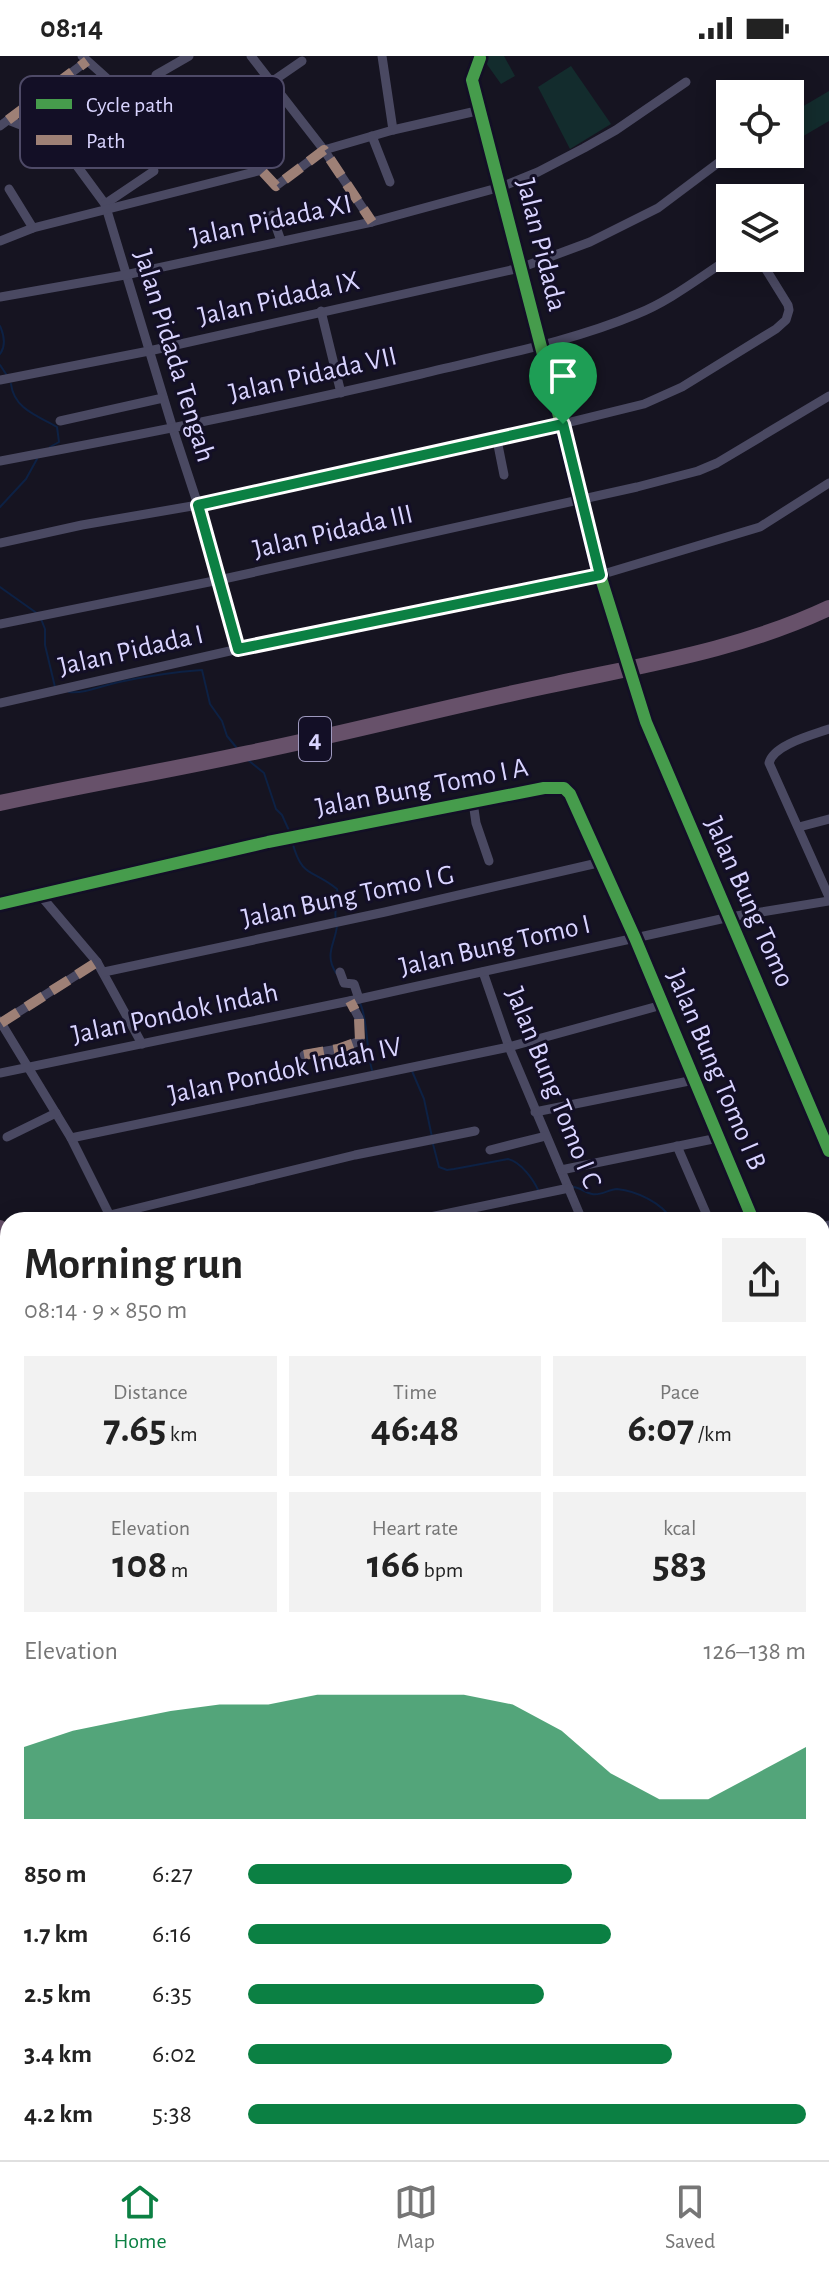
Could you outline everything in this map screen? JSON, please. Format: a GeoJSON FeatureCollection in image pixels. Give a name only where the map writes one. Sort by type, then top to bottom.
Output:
{"type":"FeatureCollection","features":[{"type":"Feature","properties":{"kind":"highway","name":"4"},"geometry":{"type":"LineString","coordinates":[[0,803],[254,753],[629,670],[751,640],[829,608]]}},
{"type":"Feature","properties":{"kind":"street"},"geometry":{"type":"LineString","coordinates":[[156,75],[189,56]]}},
{"type":"Feature","properties":{"kind":"street"},"geometry":{"type":"LineString","coordinates":[[251,56],[265,76]]}},
{"type":"Feature","properties":{"kind":"street"},"geometry":{"type":"LineString","coordinates":[[382,56],[393,130]]}},
{"type":"Feature","properties":{"kind":"street"},"geometry":{"type":"LineString","coordinates":[[62,76],[84,58],[104,76]]}},
{"type":"Feature","properties":{"kind":"street","name":"Jalan Pidada"},"geometry":{"type":"LineString","coordinates":[[480,58],[472,80],[600,575],[629,670]]}},
{"type":"Feature","properties":{"kind":"street"},"geometry":{"type":"LineString","coordinates":[[279,76],[298,60]]}},
{"type":"Feature","properties":{"kind":"street","name":"Jalan Pidada XI"},"geometry":{"type":"LineString","coordinates":[[0,297],[125,275],[372,222],[501,187],[538,172],[594,142],[686,82]]}},
{"type":"Feature","properties":{"kind":"street"},"geometry":{"type":"LineString","coordinates":[[284,100],[324,150],[372,222]]}},
{"type":"Feature","properties":{"kind":"street"},"geometry":{"type":"LineString","coordinates":[[4,123],[20,110]]}},
{"type":"Feature","properties":{"kind":"street"},"geometry":{"type":"LineString","coordinates":[[0,241],[106,207],[262,170],[278,186],[324,150],[481,110]]}},
{"type":"Feature","properties":{"kind":"street"},"geometry":{"type":"LineString","coordinates":[[372,136],[390,182]]}},
{"type":"Feature","properties":{"kind":"street","name":"Jalan Pidada IX"},"geometry":{"type":"LineString","coordinates":[[0,380],[149,351],[520,268],[590,242],[648,213],[716,164]]}},
{"type":"Feature","properties":{"kind":"street","name":"Jalan Pidada Tengah"},"geometry":{"type":"LineString","coordinates":[[78,168],[106,207],[198,505],[238,649]]}},
{"type":"Feature","properties":{"kind":"street"},"geometry":{"type":"LineString","coordinates":[[106,207],[154,171]]}},
{"type":"Feature","properties":{"kind":"street"},"geometry":{"type":"LineString","coordinates":[[9,189],[33,228]]}},
{"type":"Feature","properties":{"kind":"street"},"geometry":{"type":"LineString","coordinates":[[272,215],[281,241]]}},
{"type":"Feature","properties":{"kind":"street","name":"Jalan Pidada VII"},"geometry":{"type":"LineString","coordinates":[[0,461],[173,429],[341,393],[541,345],[636,315],[716,267]]}},
{"type":"Feature","properties":{"kind":"street"},"geometry":{"type":"LineString","coordinates":[[0,543],[198,505],[497,440],[644,404],[682,387],[786,320],[789,310],[767,272]]}},
{"type":"Feature","properties":{"kind":"street"},"geometry":{"type":"LineString","coordinates":[[321,311],[341,393]]}},
{"type":"Feature","properties":{"kind":"street","name":"Jalan Pidada III"},"geometry":{"type":"LineString","coordinates":[[0,624],[219,580],[698,471],[717,463],[829,396]]}},
{"type":"Feature","properties":{"kind":"street"},"geometry":{"type":"LineString","coordinates":[[60,421],[163,398]]}},
{"type":"Feature","properties":{"kind":"street"},"geometry":{"type":"LineString","coordinates":[[497,440],[504,475]]}},
{"type":"Feature","properties":{"kind":"street","name":"Jalan Pidada I"},"geometry":{"type":"LineString","coordinates":[[0,703],[238,649],[600,575],[760,527],[829,483]]}},
{"type":"Feature","properties":{"kind":"street","name":"Jalan Bung Tomo"},"geometry":{"type":"LineString","coordinates":[[629,670],[658,752],[829,1151]]}},
{"type":"Feature","properties":{"kind":"street"},"geometry":{"type":"LineString","coordinates":[[829,729],[784,747],[770,757],[771,768],[829,899]]}},
{"type":"Feature","properties":{"kind":"street","name":"Jalan Bung Tomo I A"},"geometry":{"type":"LineString","coordinates":[[0,904],[268,842],[544,788],[564,788],[570,794],[635,938]]}},
{"type":"Feature","properties":{"kind":"street"},"geometry":{"type":"LineString","coordinates":[[473,802],[476,823],[489,861]]}},
{"type":"Feature","properties":{"kind":"street"},"geometry":{"type":"LineString","coordinates":[[799,827],[829,819]]}},
{"type":"Feature","properties":{"kind":"street","name":"Jalan Bung Tomo I G"},"geometry":{"type":"LineString","coordinates":[[104,972],[602,862]]}},
{"type":"Feature","properties":{"kind":"street"},"geometry":{"type":"LineString","coordinates":[[41,896],[104,972],[142,1044]]}},
{"type":"Feature","properties":{"kind":"street","name":"Jalan Bung Tomo I"},"geometry":{"type":"LineString","coordinates":[[354,1000],[730,917],[829,899]]}},
{"type":"Feature","properties":{"kind":"street","name":"Jalan Bung Tomo I B"},"geometry":{"type":"LineString","coordinates":[[635,938],[750,1212]]}},
{"type":"Feature","properties":{"kind":"street"},"geometry":{"type":"LineString","coordinates":[[97,962],[1,1022],[71,1138],[108,1212]]}},
{"type":"Feature","properties":{"kind":"street"},"geometry":{"type":"LineString","coordinates":[[304,1055],[338,1049],[360,1041],[354,984],[344,983],[340,972]]}},
{"type":"Feature","properties":{"kind":"street","name":"Jalan Bung Tomo I C"},"geometry":{"type":"LineString","coordinates":[[483,972],[509,1047],[579,1212]]}},
{"type":"Feature","properties":{"kind":"street","name":"Jalan Pondok Indah"},"geometry":{"type":"LineString","coordinates":[[0,1073],[354,1000]]}},
{"type":"Feature","properties":{"kind":"street","name":"Jalan Pondok Indah IV"},"geometry":{"type":"LineString","coordinates":[[71,1138],[509,1047],[662,1005]]}},
{"type":"Feature","properties":{"kind":"street"},"geometry":{"type":"LineString","coordinates":[[535,1112],[694,1080]]}},
{"type":"Feature","properties":{"kind":"street"},"geometry":{"type":"LineString","coordinates":[[7,1137],[56,1113]]}},
{"type":"Feature","properties":{"kind":"street"},"geometry":{"type":"LineString","coordinates":[[134,1212],[355,1155],[475,1131]]}},
{"type":"Feature","properties":{"kind":"street"},"geometry":{"type":"LineString","coordinates":[[490,1150],[546,1136]]}},
{"type":"Feature","properties":{"kind":"street"},"geometry":{"type":"LineString","coordinates":[[561,1170],[718,1138]]}},
{"type":"Feature","properties":{"kind":"street"},"geometry":{"type":"LineString","coordinates":[[677,1146],[706,1212]]}},
{"type":"Feature","properties":{"kind":"street"},"geometry":{"type":"LineString","coordinates":[[454,1212],[569,1188]]}},
{"type":"Feature","properties":{"kind":"green space"},"geometry":{"type":"Polygon","coordinates":[[[481,56],[504,56],[515,76],[501,84],[481,56]]]}},
{"type":"Feature","properties":{"kind":"green space"},"geometry":{"type":"Polygon","coordinates":[[[571,66],[611,124],[570,149],[538,87],[571,66]]]}},
{"type":"Feature","properties":{"kind":"green space"},"geometry":{"type":"Polygon","coordinates":[[[829,91],[829,121],[804,136],[804,106],[829,91]]]}},
{"type":"Feature","properties":{"kind":"waterway"},"geometry":{"type":"LineString","coordinates":[[0,326],[4,340],[0,354]]}},
{"type":"Feature","properties":{"kind":"waterway"},"geometry":{"type":"LineString","coordinates":[[0,365],[6,374]]}},
{"type":"Feature","properties":{"kind":"waterway"},"geometry":{"type":"LineString","coordinates":[[11,384],[22,406],[57,427],[59,442],[50,447]]}},
{"type":"Feature","properties":{"kind":"waterway"},"geometry":{"type":"LineString","coordinates":[[0,507],[26,479],[37,459]]}},
{"type":"Feature","properties":{"kind":"waterway"},"geometry":{"type":"LineString","coordinates":[[0,587],[38,614]]}},
{"type":"Feature","properties":{"kind":"waterway"},"geometry":{"type":"LineString","coordinates":[[41,619],[55,687]]}},
{"type":"Feature","properties":{"kind":"waterway"},"geometry":{"type":"LineString","coordinates":[[69,692],[88,691],[150,676],[202,670],[210,704],[236,747]]}},
{"type":"Feature","properties":{"kind":"waterway"},"geometry":{"type":"LineString","coordinates":[[248,760],[264,773],[276,809],[291,835]]}},
{"type":"Feature","properties":{"kind":"waterway"},"geometry":{"type":"LineString","coordinates":[[292,841],[304,867],[337,889],[336,920]]}},
{"type":"Feature","properties":{"kind":"waterway"},"geometry":{"type":"LineString","coordinates":[[336,973],[331,955],[337,926]]}},
{"type":"Feature","properties":{"kind":"waterway"},"geometry":{"type":"LineString","coordinates":[[360,1003],[372,1070]]}},
{"type":"Feature","properties":{"kind":"waterway"},"geometry":{"type":"LineString","coordinates":[[412,1071],[424,1099],[432,1137]]}},
{"type":"Feature","properties":{"kind":"waterway"},"geometry":{"type":"LineString","coordinates":[[433,1144],[439,1167],[447,1170],[508,1159],[526,1172],[539,1192]]}},
{"type":"Feature","properties":{"kind":"waterway"},"geometry":{"type":"LineString","coordinates":[[574,1187],[595,1194],[617,1189],[633,1192],[666,1212]]}},
{"type":"Feature","properties":{"kind":"marked path"},"geometry":{"type":"LineString","coordinates":[[67,76],[87,61]]}},
{"type":"Feature","properties":{"kind":"marked path"},"geometry":{"type":"LineString","coordinates":[[8,120],[20,111]]}},
{"type":"Feature","properties":{"kind":"marked path"},"geometry":{"type":"LineString","coordinates":[[259,168],[276,186],[324,150],[372,222]]}},
{"type":"Feature","properties":{"kind":"marked path"},"geometry":{"type":"LineString","coordinates":[[1,1023],[97,962]]}},
{"type":"Feature","properties":{"kind":"marked path"},"geometry":{"type":"LineString","coordinates":[[304,1055],[338,1049],[360,1041],[359,1018],[350,1001]]}},
{"type":"Feature","properties":{"kind":"cycle path"},"geometry":{"type":"LineString","coordinates":[[480,58],[472,80],[600,575],[646,722],[829,1151]]}},
{"type":"Feature","properties":{"kind":"cycle path"},"geometry":{"type":"LineString","coordinates":[[0,904],[268,842],[544,788],[564,788],[570,794],[635,938],[750,1212]]}},
{"type":"Feature","properties":{"kind":"route"},"geometry":{"type":"LineString","coordinates":[[563,424],[600,575],[238,649],[198,505],[563,424]]}}]}
